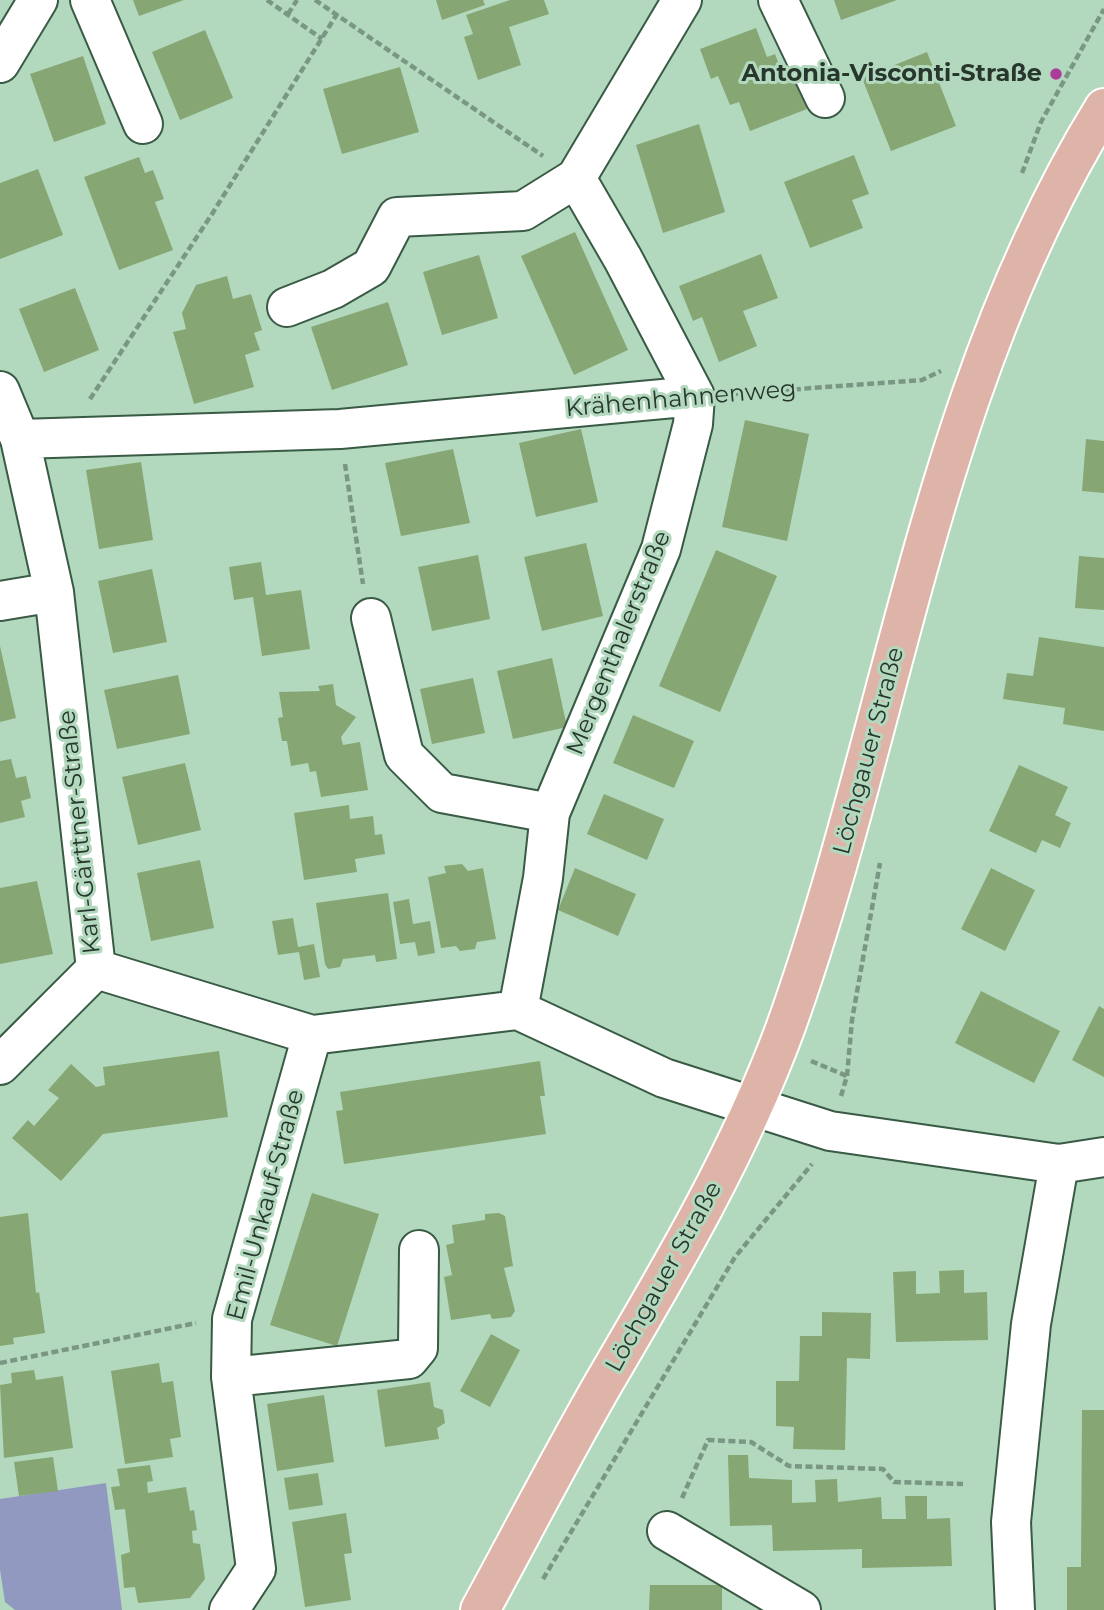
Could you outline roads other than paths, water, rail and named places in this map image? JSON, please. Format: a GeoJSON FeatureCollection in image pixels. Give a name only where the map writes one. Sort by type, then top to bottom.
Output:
{"type":"FeatureCollection","features":[{"type":"Feature","properties":{"kind":"main road","name":"Löchgauer Straße"},"geometry":{"type":"LineString","coordinates":[[480,1610],[605,1381],[668,1277],[755,1108],[845,845],[942,478],[1032,239],[1104,108]]}},
{"type":"Feature","properties":{"kind":"street"},"geometry":{"type":"LineString","coordinates":[[0,63],[38,0]]}},
{"type":"Feature","properties":{"kind":"street"},"geometry":{"type":"LineString","coordinates":[[90,0],[143,124]]}},
{"type":"Feature","properties":{"kind":"street"},"geometry":{"type":"LineString","coordinates":[[287,307],[332,289],[371,267],[397,217],[523,211],[576,178],[682,0]]}},
{"type":"Feature","properties":{"kind":"street"},"geometry":{"type":"LineString","coordinates":[[778,0],[825,97]]}},
{"type":"Feature","properties":{"kind":"street"},"geometry":{"type":"LineString","coordinates":[[576,178],[623,259],[695,396]]}},
{"type":"Feature","properties":{"kind":"street","name":"Karl-Gärttner-Straße"},"geometry":{"type":"LineString","coordinates":[[0,391],[20,439],[54,592],[96,969],[312,1035],[518,1010]]}},
{"type":"Feature","properties":{"kind":"street","name":"Krähenhahnenweg"},"geometry":{"type":"LineString","coordinates":[[20,439],[340,429],[695,396]]}},
{"type":"Feature","properties":{"kind":"street","name":"Mergenthalerstraße"},"geometry":{"type":"LineString","coordinates":[[518,1010],[543,878],[550,813],[661,549],[693,424],[695,396]]}},
{"type":"Feature","properties":{"kind":"street"},"geometry":{"type":"LineString","coordinates":[[0,601],[54,592]]}},
{"type":"Feature","properties":{"kind":"street"},"geometry":{"type":"LineString","coordinates":[[371,618],[404,755],[442,793],[550,813]]}},
{"type":"Feature","properties":{"kind":"street"},"geometry":{"type":"LineString","coordinates":[[0,1065],[96,969]]}},
{"type":"Feature","properties":{"kind":"street"},"geometry":{"type":"LineString","coordinates":[[518,1010],[664,1078],[830,1131],[1059,1164],[1104,1157]]}},
{"type":"Feature","properties":{"kind":"street","name":"Emil-Unkauf-Straße"},"geometry":{"type":"LineString","coordinates":[[229,1610],[256,1569],[231,1377],[232,1320],[312,1035]]}},
{"type":"Feature","properties":{"kind":"street"},"geometry":{"type":"LineString","coordinates":[[1015,1610],[1011,1522],[1031,1324],[1059,1164]]}},
{"type":"Feature","properties":{"kind":"street"},"geometry":{"type":"LineString","coordinates":[[231,1377],[409,1359],[418,1348],[419,1250]]}},
{"type":"Feature","properties":{"kind":"street"},"geometry":{"type":"LineString","coordinates":[[667,1531],[801,1610]]}},
{"type":"Feature","properties":{"kind":"place","name":"Antonia-Visconti-Straße"},"geometry":{"type":"Point","coordinates":[1056,74]}}]}
